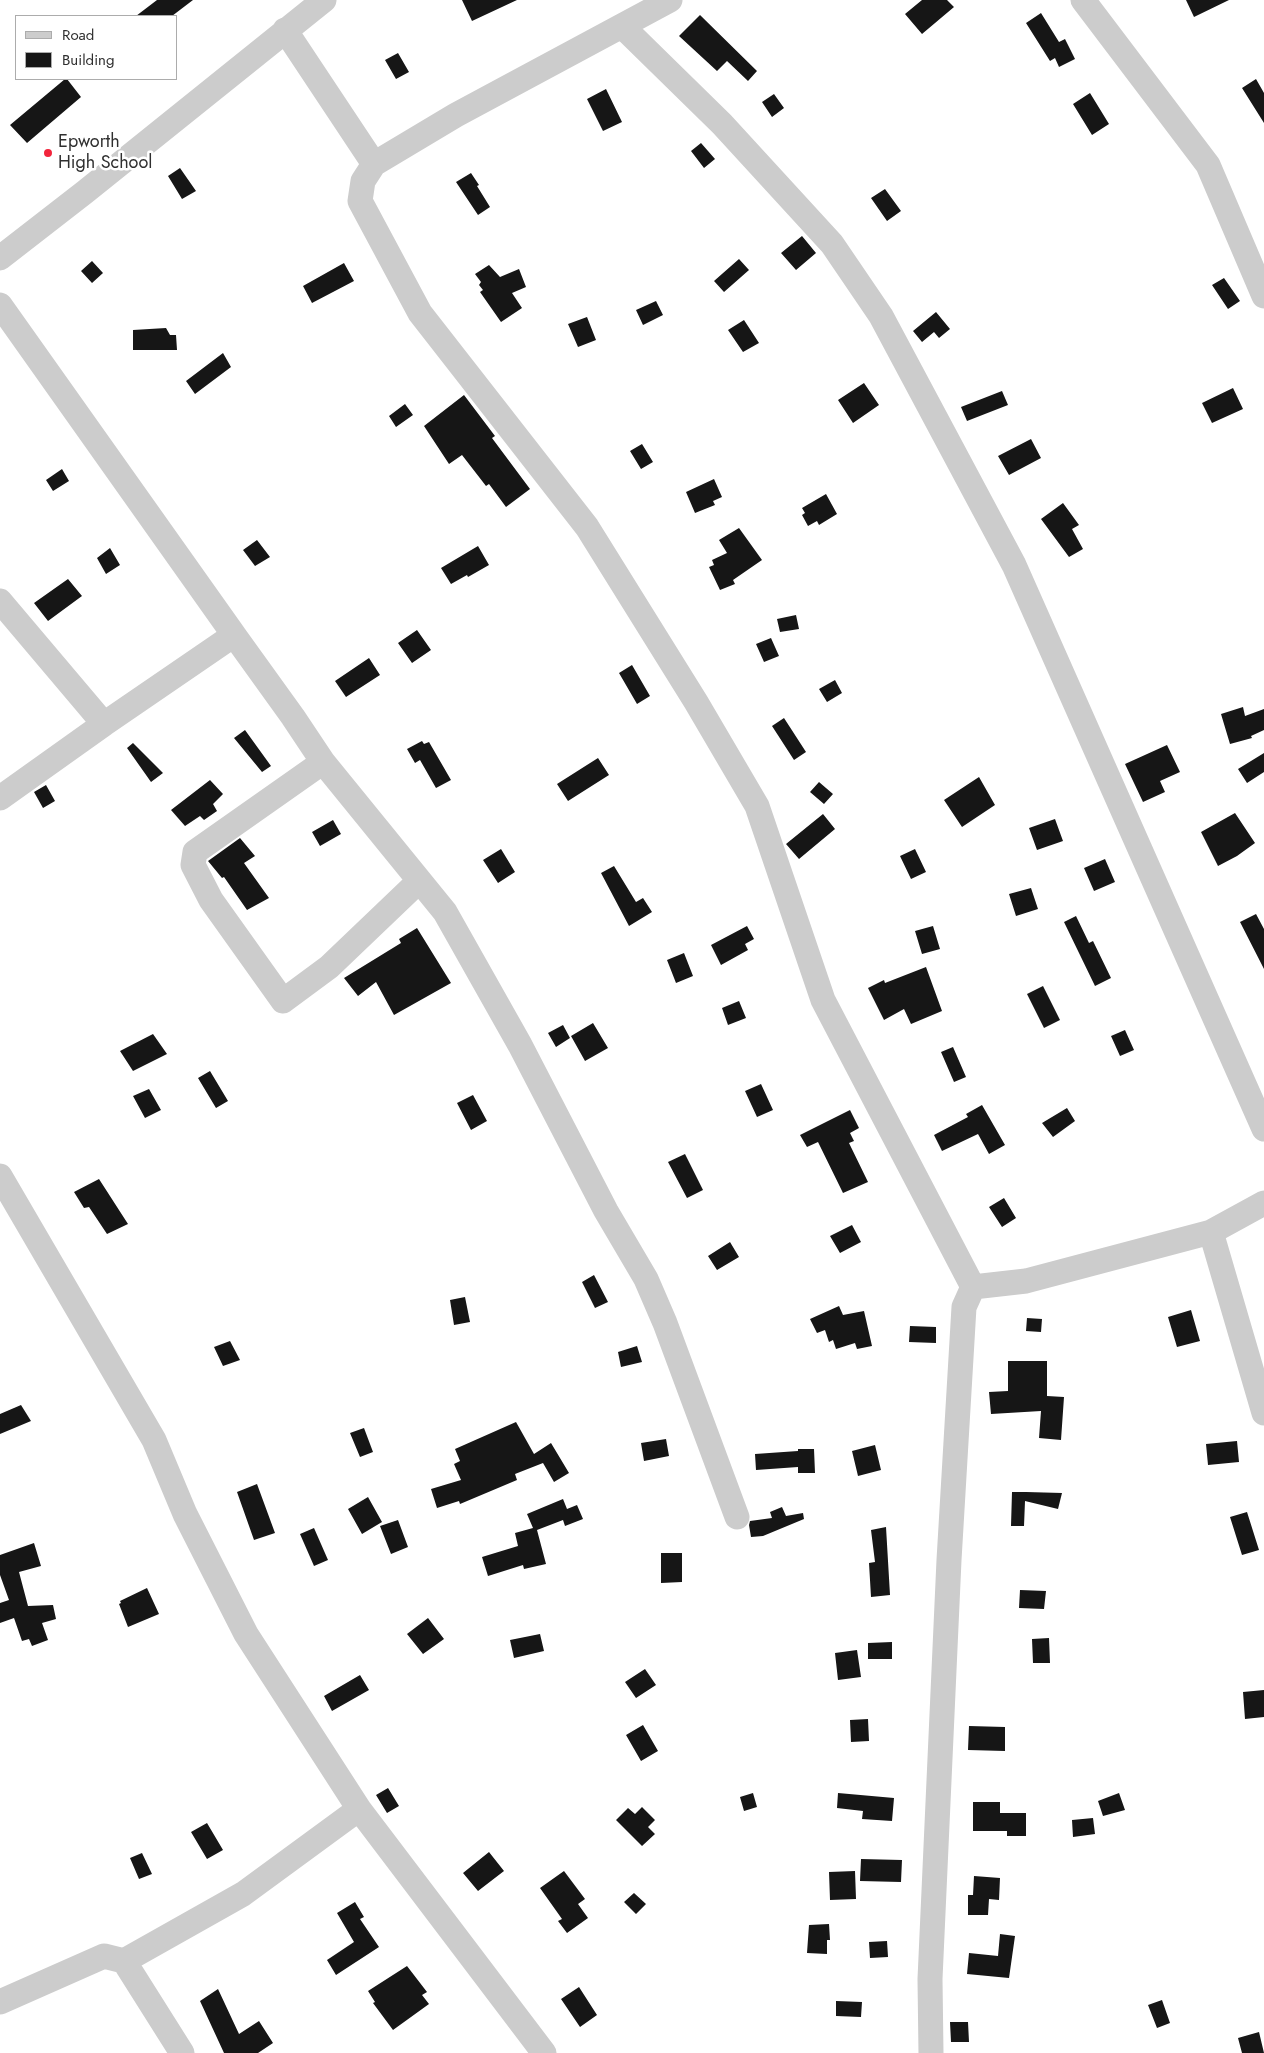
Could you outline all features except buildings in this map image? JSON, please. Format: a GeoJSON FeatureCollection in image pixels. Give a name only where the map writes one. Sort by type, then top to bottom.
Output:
{"type":"FeatureCollection","features":[{"type":"Feature","properties":{"kind":"street"},"geometry":{"type":"LineString","coordinates":[[0,258],[86,192],[324,0]]}},
{"type":"Feature","properties":{"kind":"street"},"geometry":{"type":"LineString","coordinates":[[670,0],[456,115],[374,164],[363,181],[360,201],[420,313],[587,527],[696,702],[757,806],[823,1000],[973,1286]]}},
{"type":"Feature","properties":{"kind":"street"},"geometry":{"type":"LineString","coordinates":[[1083,0],[1208,166],[1264,296]]}},
{"type":"Feature","properties":{"kind":"street"},"geometry":{"type":"LineString","coordinates":[[622,27],[722,124],[832,244],[881,316],[1014,566],[1264,1128]]}},
{"type":"Feature","properties":{"kind":"street"},"geometry":{"type":"LineString","coordinates":[[285,30],[374,164]]}},
{"type":"Feature","properties":{"kind":"street"},"geometry":{"type":"LineString","coordinates":[[0,305],[323,762],[445,912],[520,1045],[606,1211],[646,1279],[665,1323],[737,1517]]}},
{"type":"Feature","properties":{"kind":"street"},"geometry":{"type":"LineString","coordinates":[[0,600],[104,724]]}},
{"type":"Feature","properties":{"kind":"street"},"geometry":{"type":"LineString","coordinates":[[0,798],[234,635]]}},
{"type":"Feature","properties":{"kind":"street"},"geometry":{"type":"LineString","coordinates":[[323,762],[195,852],[193,865],[211,900],[283,1001],[329,967],[419,881]]}},
{"type":"Feature","properties":{"kind":"street"},"geometry":{"type":"LineString","coordinates":[[0,1176],[6,1204],[154,1440],[185,1514],[246,1634],[359,1809],[544,2053]]}},
{"type":"Feature","properties":{"kind":"street"},"geometry":{"type":"LineString","coordinates":[[973,1286],[1026,1281],[1211,1232],[1264,1203]]}},
{"type":"Feature","properties":{"kind":"street"},"geometry":{"type":"LineString","coordinates":[[1211,1232],[1264,1413]]}},
{"type":"Feature","properties":{"kind":"street"},"geometry":{"type":"LineString","coordinates":[[931,2053],[930,1979],[949,1560],[964,1307],[973,1286]]}},
{"type":"Feature","properties":{"kind":"street"},"geometry":{"type":"LineString","coordinates":[[0,2002],[104,1956],[124,1961],[243,1894],[359,1809]]}},
{"type":"Feature","properties":{"kind":"street"},"geometry":{"type":"LineString","coordinates":[[124,1961],[182,2053]]}},
{"type":"Feature","properties":{"kind":"place","name":"Epworth High School"},"geometry":{"type":"Point","coordinates":[48,153]}}]}
